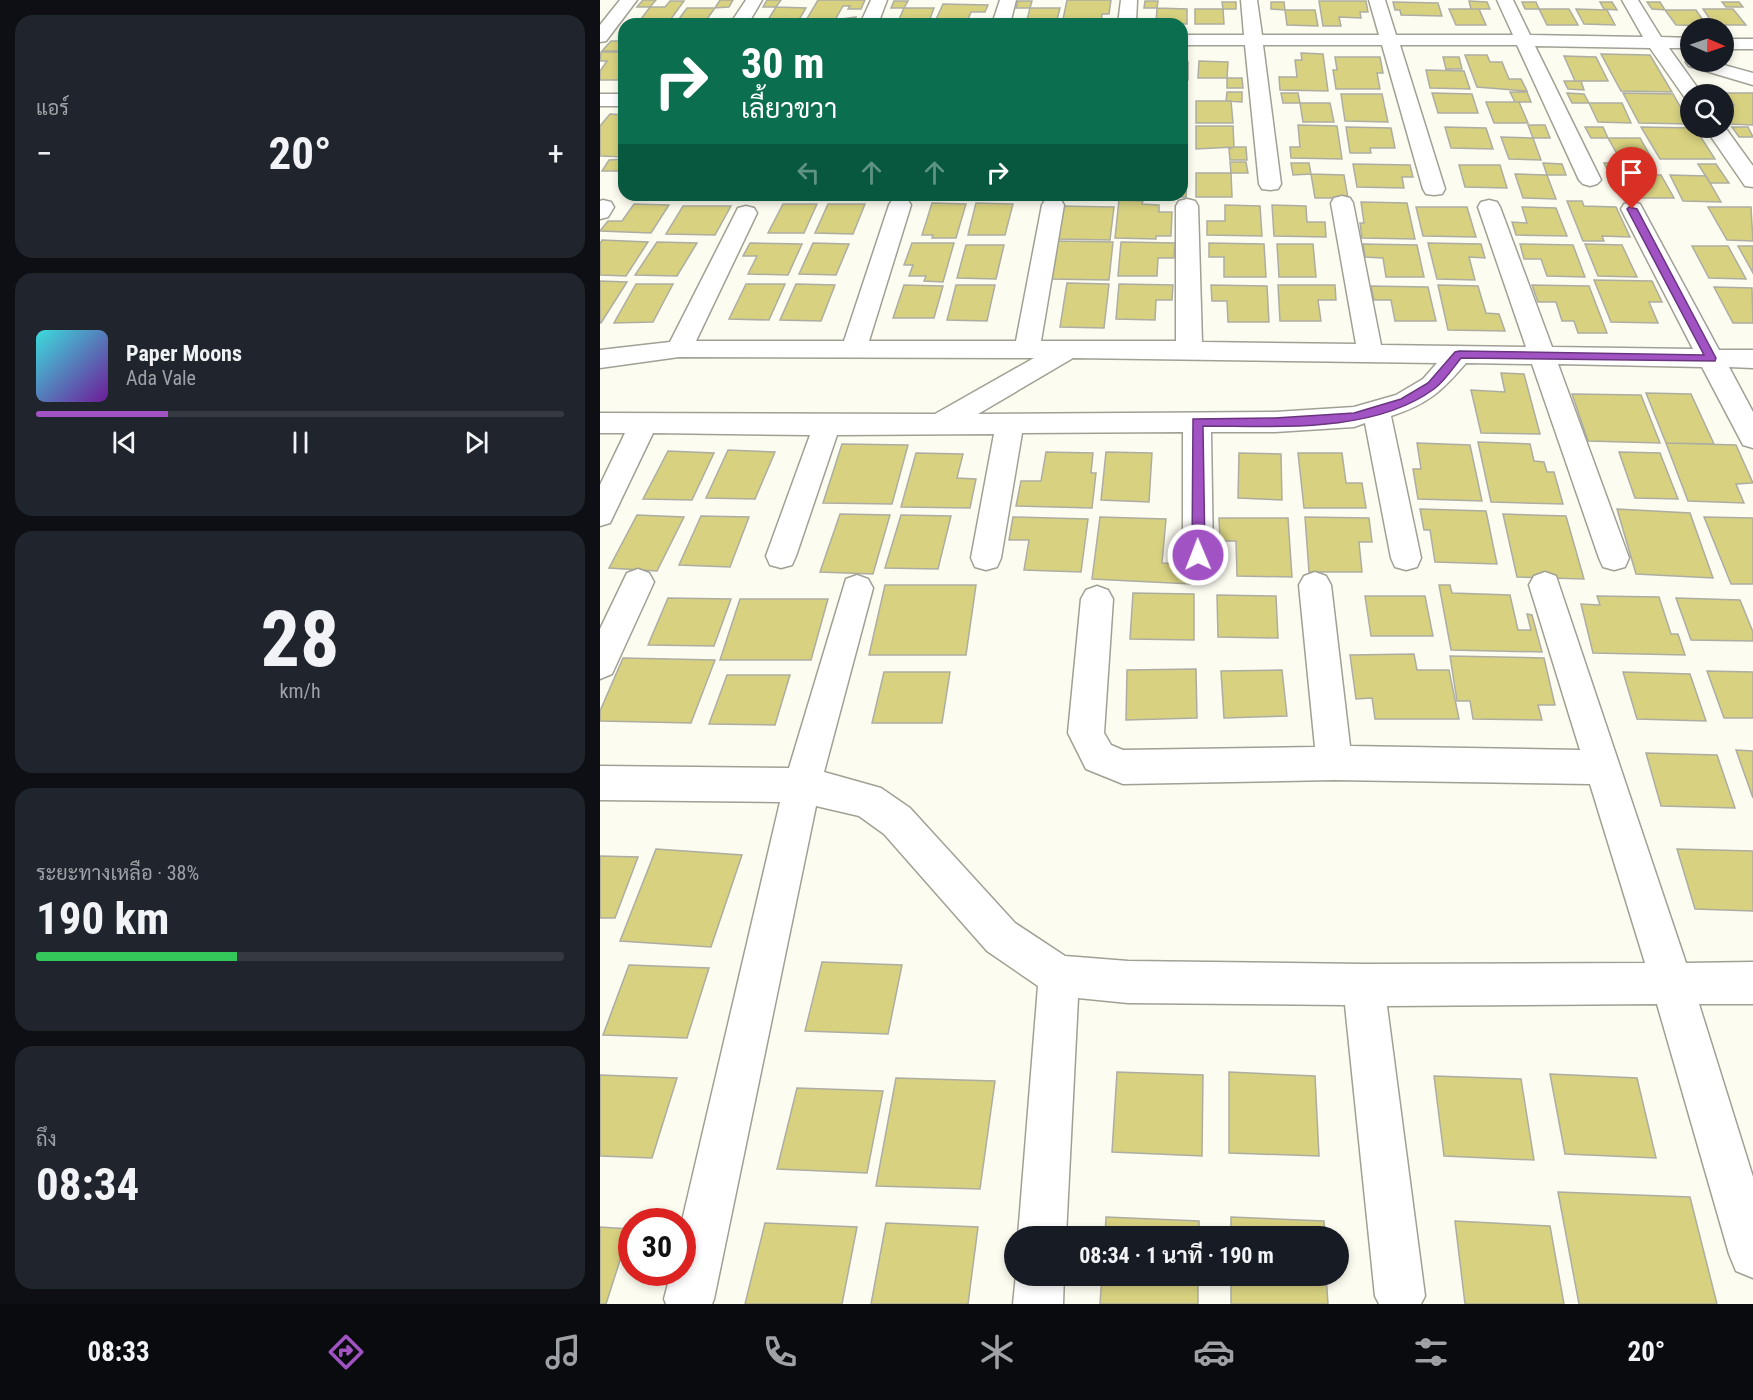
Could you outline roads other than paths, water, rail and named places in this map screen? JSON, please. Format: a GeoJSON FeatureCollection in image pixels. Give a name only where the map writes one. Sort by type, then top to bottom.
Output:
{"type":"FeatureCollection","features":[{"type":"Feature","properties":{"kind":"street"},"geometry":{"type":"LineString","coordinates":[[600,37],[630,0]]}},
{"type":"Feature","properties":{"kind":"street"},"geometry":{"type":"LineString","coordinates":[[743,18],[754,0]]}},
{"type":"Feature","properties":{"kind":"street"},"geometry":{"type":"LineString","coordinates":[[872,18],[879,0]]}},
{"type":"Feature","properties":{"kind":"street"},"geometry":{"type":"LineString","coordinates":[[1003,18],[1008,0]]}},
{"type":"Feature","properties":{"kind":"street"},"geometry":{"type":"LineString","coordinates":[[1128,18],[1129,0]]}},
{"type":"Feature","properties":{"kind":"street"},"geometry":{"type":"LineString","coordinates":[[1249,0],[1270,184]]}},
{"type":"Feature","properties":{"kind":"street"},"geometry":{"type":"LineString","coordinates":[[1377,0],[1434,189]]}},
{"type":"Feature","properties":{"kind":"street"},"geometry":{"type":"LineString","coordinates":[[1505,0],[1590,180]]}},
{"type":"Feature","properties":{"kind":"street"},"geometry":{"type":"LineString","coordinates":[[1630,0],[1685,84]]}},
{"type":"Feature","properties":{"kind":"street"},"geometry":{"type":"LineString","coordinates":[[1188,40],[1523,40],[1658,46],[1680,44]]}},
{"type":"Feature","properties":{"kind":"street"},"geometry":{"type":"LineString","coordinates":[[1734,44],[1753,44]]}},
{"type":"Feature","properties":{"kind":"street"},"geometry":{"type":"LineString","coordinates":[[1658,46],[1680,56]]}},
{"type":"Feature","properties":{"kind":"street"},"geometry":{"type":"LineString","coordinates":[[1729,72],[1753,79]]}},
{"type":"Feature","properties":{"kind":"street"},"geometry":{"type":"LineString","coordinates":[[600,100],[618,100]]}},
{"type":"Feature","properties":{"kind":"street"},"geometry":{"type":"LineString","coordinates":[[1722,138],[1753,181]]}},
{"type":"Feature","properties":{"kind":"street"},"geometry":{"type":"LineString","coordinates":[[1342,203],[1370,354]]}},
{"type":"Feature","properties":{"kind":"street"},"geometry":{"type":"LineString","coordinates":[[854,349],[900,205]]}},
{"type":"Feature","properties":{"kind":"street"},"geometry":{"type":"LineString","coordinates":[[1027,350],[1053,205]]}},
{"type":"Feature","properties":{"kind":"street"},"geometry":{"type":"LineString","coordinates":[[1187,206],[1189,350]]}},
{"type":"Feature","properties":{"kind":"street"},"geometry":{"type":"LineString","coordinates":[[1489,207],[1614,558]]}},
{"type":"Feature","properties":{"kind":"street"},"geometry":{"type":"LineString","coordinates":[[1632,209],[1753,438]]}},
{"type":"Feature","properties":{"kind":"street"},"geometry":{"type":"LineString","coordinates":[[679,348],[746,213]]}},
{"type":"Feature","properties":{"kind":"street"},"geometry":{"type":"LineString","coordinates":[[600,359],[679,348],[1189,350],[1753,359]]}},
{"type":"Feature","properties":{"kind":"street"},"geometry":{"type":"LineString","coordinates":[[939,424],[1067,350]]}},
{"type":"Feature","properties":{"kind":"street"},"geometry":{"type":"LineString","coordinates":[[600,423],[1275,422],[1354,417],[1405,402],[1432,385],[1459,355]]}},
{"type":"Feature","properties":{"kind":"street"},"geometry":{"type":"LineString","coordinates":[[1376,410],[1406,558]]}},
{"type":"Feature","properties":{"kind":"street"},"geometry":{"type":"LineString","coordinates":[[986,558],[1010,422]]}},
{"type":"Feature","properties":{"kind":"street"},"geometry":{"type":"LineString","coordinates":[[1197,422],[1198,555]]}},
{"type":"Feature","properties":{"kind":"street"},"geometry":{"type":"LineString","coordinates":[[600,515],[644,423]]}},
{"type":"Feature","properties":{"kind":"street"},"geometry":{"type":"LineString","coordinates":[[781,556],[826,424]]}},
{"type":"Feature","properties":{"kind":"street"},"geometry":{"type":"LineString","coordinates":[[600,664],[638,582]]}},
{"type":"Feature","properties":{"kind":"street"},"geometry":{"type":"LineString","coordinates":[[1315,585],[1334,763]]}},
{"type":"Feature","properties":{"kind":"street"},"geometry":{"type":"LineString","coordinates":[[1545,585],[1672,983],[1753,1254]]}},
{"type":"Feature","properties":{"kind":"street"},"geometry":{"type":"LineString","coordinates":[[689,1299],[802,785],[857,588]]}},
{"type":"Feature","properties":{"kind":"street"},"geometry":{"type":"LineString","coordinates":[[1097,599],[1086,733],[1094,752],[1103,762],[1123,767],[1334,763],[1603,767]]}},
{"type":"Feature","properties":{"kind":"street"},"geometry":{"type":"LineString","coordinates":[[600,783],[802,785],[868,800],[897,821],[1001,937],[1059,976],[1128,981],[1364,985],[1753,983]]}},
{"type":"Feature","properties":{"kind":"street"},"geometry":{"type":"LineString","coordinates":[[1043,1226],[1059,976]]}},
{"type":"Feature","properties":{"kind":"street"},"geometry":{"type":"LineString","coordinates":[[1364,985],[1400,1296]]}},
{"type":"Feature","properties":{"kind":"street"},"geometry":{"type":"LineString","coordinates":[[1038,1304],[1039,1286]]}}]}
